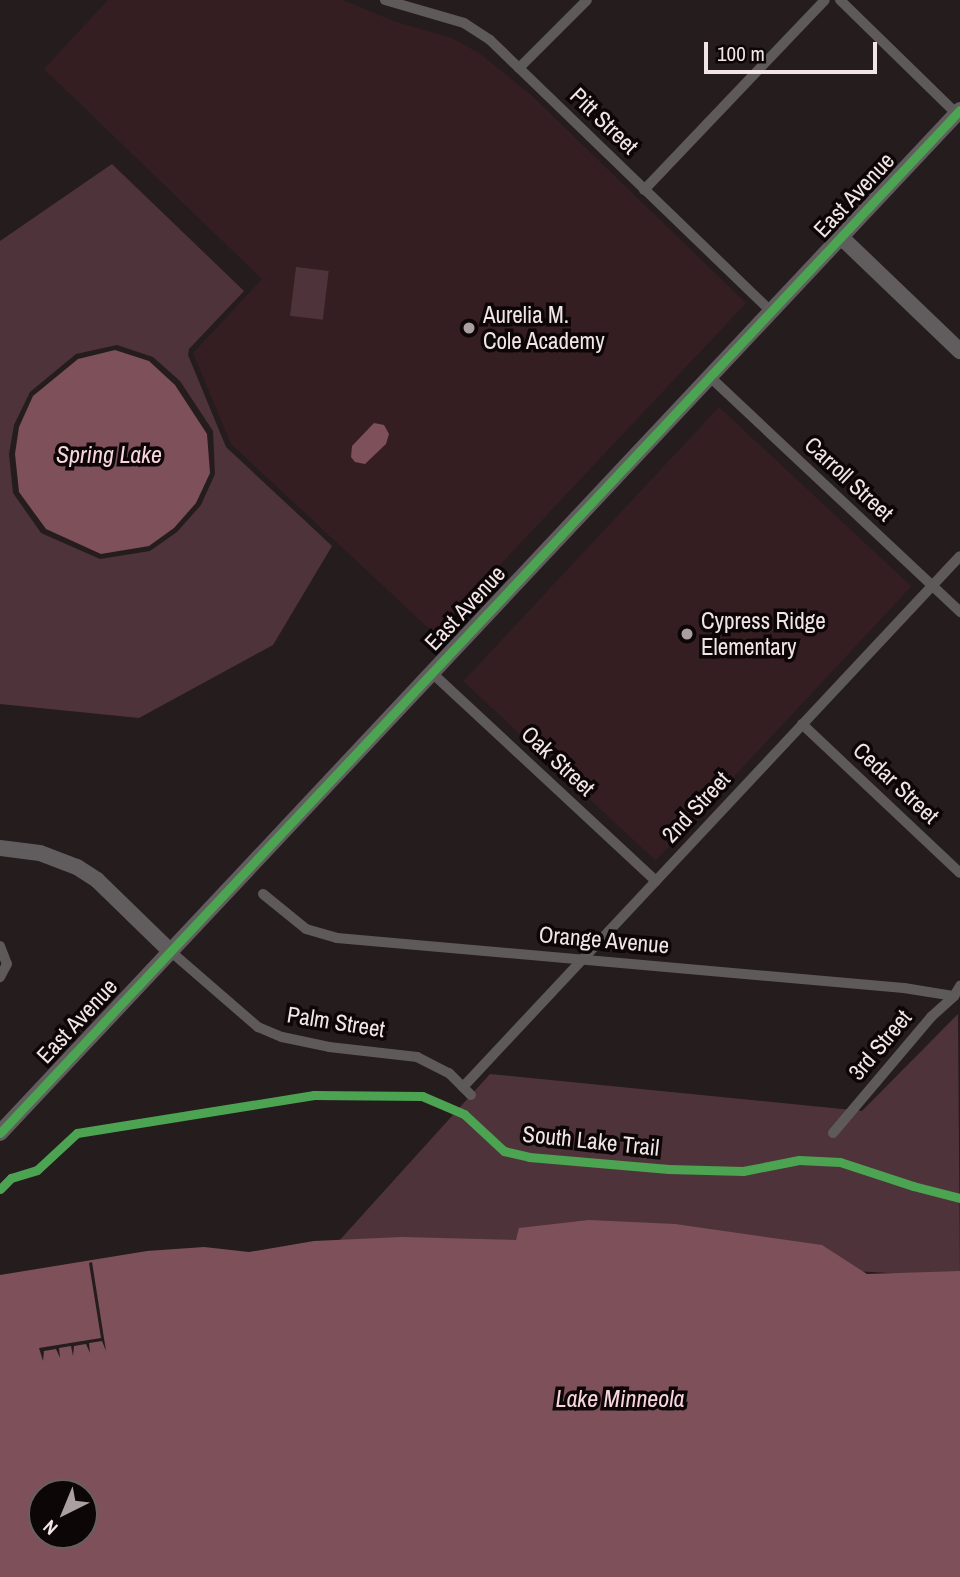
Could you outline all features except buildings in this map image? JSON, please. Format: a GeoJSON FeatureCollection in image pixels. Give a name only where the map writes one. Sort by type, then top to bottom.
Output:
{"type":"FeatureCollection","features":[{"type":"Feature","properties":{"kind":"street","name":"Pitt Street"},"geometry":{"type":"LineString","coordinates":[[385,0],[464,23],[490,40],[771,311]]}},
{"type":"Feature","properties":{"kind":"street"},"geometry":{"type":"LineString","coordinates":[[519,68],[587,0]]}},
{"type":"Feature","properties":{"kind":"street"},"geometry":{"type":"LineString","coordinates":[[644,190],[825,0]]}},
{"type":"Feature","properties":{"kind":"street"},"geometry":{"type":"LineString","coordinates":[[840,0],[958,112]]}},
{"type":"Feature","properties":{"kind":"street","name":"East Avenue"},"geometry":{"type":"LineString","coordinates":[[0,1133],[958,112]]}},
{"type":"Feature","properties":{"kind":"street"},"geometry":{"type":"LineString","coordinates":[[841,237],[960,351]]}},
{"type":"Feature","properties":{"kind":"street","name":"Carroll Street"},"geometry":{"type":"LineString","coordinates":[[709,376],[960,612]]}},
{"type":"Feature","properties":{"kind":"street","name":"2nd Street"},"geometry":{"type":"LineString","coordinates":[[467,1091],[583,959],[960,556]]}},
{"type":"Feature","properties":{"kind":"street","name":"Oak Street"},"geometry":{"type":"LineString","coordinates":[[430,672],[656,881]]}},
{"type":"Feature","properties":{"kind":"street","name":"Cedar Street"},"geometry":{"type":"LineString","coordinates":[[803,724],[960,873]]}},
{"type":"Feature","properties":{"kind":"street"},"geometry":{"type":"LineString","coordinates":[[0,848],[40,853],[77,867],[97,880],[169,950]]}},
{"type":"Feature","properties":{"kind":"street","name":"Orange Avenue"},"geometry":{"type":"LineString","coordinates":[[263,894],[306,929],[337,938],[957,991]]}},
{"type":"Feature","properties":{"kind":"street"},"geometry":{"type":"LineString","coordinates":[[0,946],[7,964],[0,977]]}},
{"type":"Feature","properties":{"kind":"street","name":"Palm Street"},"geometry":{"type":"LineString","coordinates":[[169,950],[258,1027],[282,1037],[329,1047],[417,1057],[449,1073],[467,1091]]}},
{"type":"Feature","properties":{"kind":"street","name":"3rd Street"},"geometry":{"type":"LineString","coordinates":[[833,1133],[931,1017],[957,991]]}},
{"type":"Feature","properties":{"kind":"shaded area","name":"Aurelia M. Cole Academy"},"geometry":{"type":"Polygon","coordinates":[[[108,0],[343,0],[396,22],[452,38],[479,53],[531,95],[746,303],[435,634],[231,444],[193,353],[262,279],[44,69],[108,0]]]}},
{"type":"Feature","properties":{"kind":"shaded area"},"geometry":{"type":"Polygon","coordinates":[[[112,164],[244,291],[189,349],[188,355],[226,447],[332,546],[273,645],[139,718],[0,704],[0,241],[112,164]],[[117,345],[76,354],[30,392],[14,425],[9,454],[13,493],[41,533],[100,559],[150,551],[177,532],[201,505],[215,474],[213,431],[180,381],[153,357],[117,345]]]}},
{"type":"Feature","properties":{"kind":"shaded area"},"geometry":{"type":"Polygon","coordinates":[[[296,267],[329,271],[323,320],[290,316],[296,267]]]}},
{"type":"Feature","properties":{"kind":"shaded area","name":"Cypress Ridge Elementary"},"geometry":{"type":"Polygon","coordinates":[[[719,407],[911,586],[656,861],[463,681],[719,407]]]}},
{"type":"Feature","properties":{"kind":"shaded area"},"geometry":{"type":"Polygon","coordinates":[[[958,1014],[960,1277],[338,1242],[490,1074],[862,1111],[958,1014]]]}},
{"type":"Feature","properties":{"kind":"water","name":"Spring Lake"},"geometry":{"type":"Polygon","coordinates":[[[115,350],[149,361],[175,385],[207,434],[210,473],[196,503],[174,528],[149,546],[101,554],[46,529],[19,492],[15,454],[19,427],[33,396],[78,359],[115,350]]]}},
{"type":"Feature","properties":{"kind":"water"},"geometry":{"type":"Polygon","coordinates":[[[374,423],[384,425],[389,434],[386,444],[365,464],[355,462],[351,457],[352,446],[374,423]]]}},
{"type":"Feature","properties":{"kind":"water","name":"Lake Minneola"},"geometry":{"type":"Polygon","coordinates":[[[589,1220],[675,1224],[822,1245],[867,1274],[960,1271],[960,1577],[0,1577],[0,1275],[147,1251],[204,1247],[249,1252],[314,1241],[401,1237],[516,1240],[519,1228],[589,1220]]]}},
{"type":"Feature","properties":{"kind":"pier"},"geometry":{"type":"Polygon","coordinates":[[[92,1262],[106,1351],[102,1341],[89,1343],[90,1353],[86,1344],[74,1346],[73,1356],[71,1346],[59,1348],[60,1358],[56,1349],[44,1351],[43,1361],[39,1348],[101,1338],[89,1263],[92,1262]]]}},
{"type":"Feature","properties":{"kind":"cycle path"},"geometry":{"type":"LineString","coordinates":[[0,1133],[960,110]]}},
{"type":"Feature","properties":{"kind":"cycle path","name":"South Lake Trail"},"geometry":{"type":"LineString","coordinates":[[0,1189],[11,1178],[37,1170],[77,1133],[314,1095],[422,1096],[464,1114],[504,1151],[529,1157],[668,1169],[743,1171],[799,1160],[840,1162],[960,1198]]}},
{"type":"Feature","properties":{"kind":"place","name":"Aurelia M. Cole Academy"},"geometry":{"type":"Point","coordinates":[469,328]}},
{"type":"Feature","properties":{"kind":"place","name":"Cypress Ridge Elementary"},"geometry":{"type":"Point","coordinates":[687,634]}}]}
